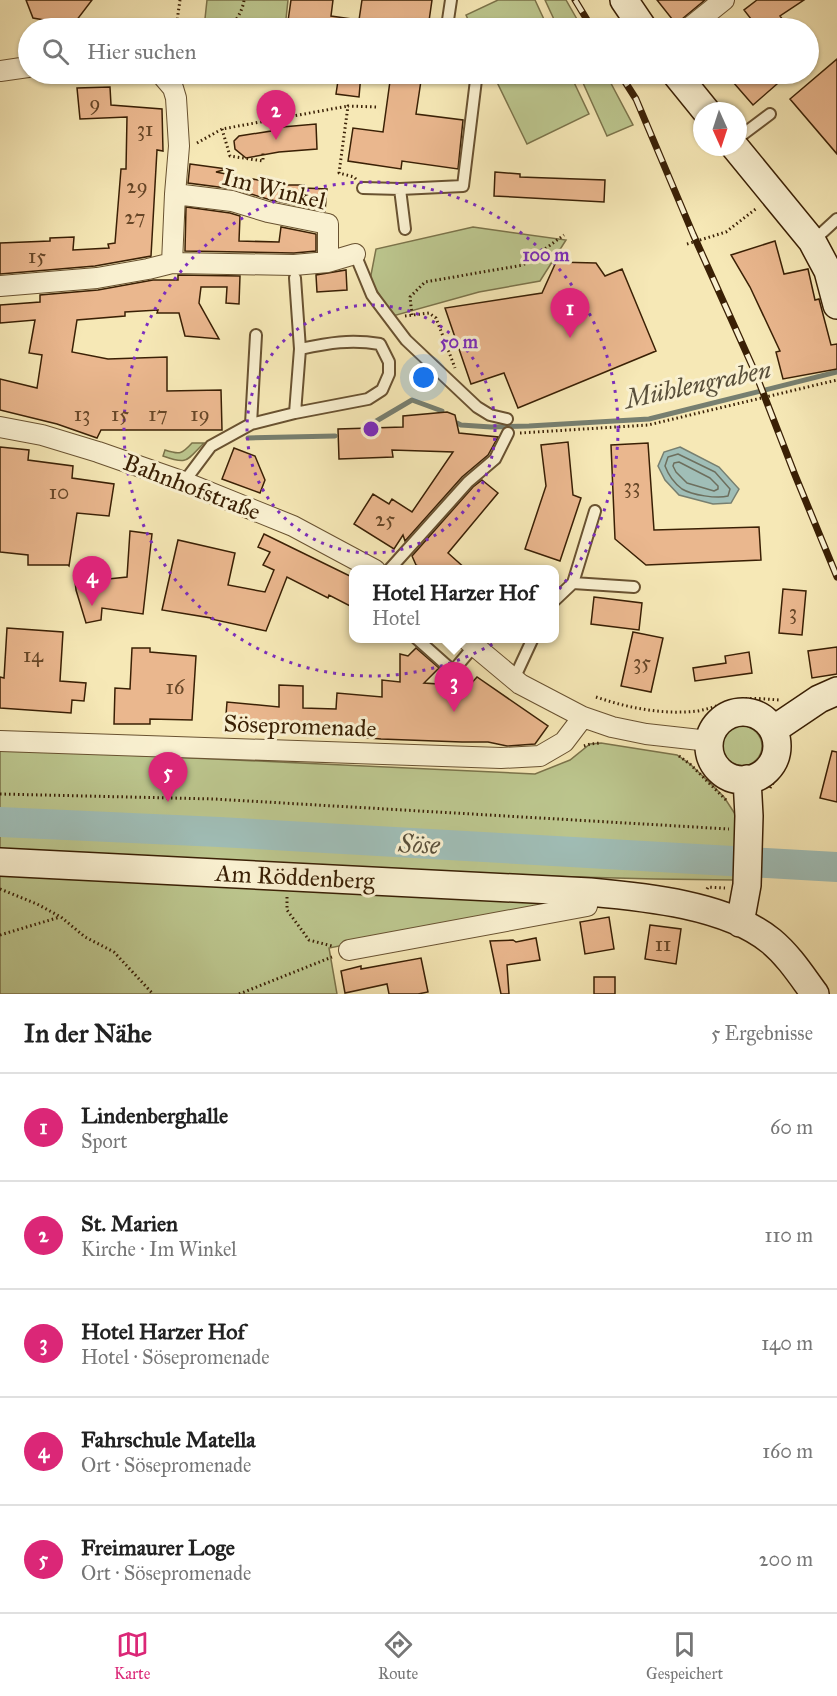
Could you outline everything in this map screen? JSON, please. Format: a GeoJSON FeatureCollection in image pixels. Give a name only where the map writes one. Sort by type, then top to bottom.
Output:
{"type":"FeatureCollection","features":[{"type":"Feature","properties":{"kind":"main road"},"geometry":{"type":"LineString","coordinates":[[624,0],[636,18]]}},
{"type":"Feature","properties":{"kind":"main road"},"geometry":{"type":"LineString","coordinates":[[684,84],[699,102]]}},
{"type":"Feature","properties":{"kind":"main road"},"geometry":{"type":"LineString","coordinates":[[743,156],[813,241],[828,271],[836,296]]}},
{"type":"Feature","properties":{"kind":"main road"},"geometry":{"type":"LineString","coordinates":[[740,923],[745,822],[758,776],[773,761],[777,751],[776,739],[784,722],[819,699],[837,691]]}},
{"type":"Feature","properties":{"kind":"main road"},"geometry":{"type":"LineString","coordinates":[[757,786],[725,774],[715,765],[711,758],[712,733],[724,717],[735,713],[754,713],[763,718],[784,722]]}},
{"type":"Feature","properties":{"kind":"main road","name":"Am Röddenberg"},"geometry":{"type":"LineString","coordinates":[[0,862],[590,892],[644,898],[703,910],[740,923],[772,942]]}},
{"type":"Feature","properties":{"kind":"main road"},"geometry":{"type":"LineString","coordinates":[[644,898],[706,895],[734,897],[742,888]]}},
{"type":"Feature","properties":{"kind":"main road"},"geometry":{"type":"LineString","coordinates":[[742,888],[772,942],[797,968],[815,994]]}},
{"type":"Feature","properties":{"kind":"street"},"geometry":{"type":"LineString","coordinates":[[702,18],[724,0]]}},
{"type":"Feature","properties":{"kind":"street"},"geometry":{"type":"LineString","coordinates":[[0,71],[18,69]]}},
{"type":"Feature","properties":{"kind":"street"},"geometry":{"type":"LineString","coordinates":[[170,84],[176,98],[179,146],[172,263]]}},
{"type":"Feature","properties":{"kind":"street","name":"Im Winkel"},"geometry":{"type":"LineString","coordinates":[[175,194],[232,201],[268,212],[328,224],[328,262]]}},
{"type":"Feature","properties":{"kind":"street"},"geometry":{"type":"LineString","coordinates":[[0,286],[97,278],[172,263],[294,265],[328,262],[355,254]]}},
{"type":"Feature","properties":{"kind":"street","name":"Bahnhofstraße"},"geometry":{"type":"LineString","coordinates":[[0,427],[42,435],[184,482],[293,526],[366,565]]}},
{"type":"Feature","properties":{"kind":"street"},"geometry":{"type":"LineString","coordinates":[[470,643],[529,689],[583,717],[612,727],[646,734],[710,741]]}},
{"type":"Feature","properties":{"kind":"street","name":"Sösepromenade"},"geometry":{"type":"LineString","coordinates":[[0,741],[501,758],[540,756],[564,742],[583,717]]}},
{"type":"Feature","properties":{"kind":"street"},"geometry":{"type":"LineString","coordinates":[[342,948],[587,906],[590,892]]}},
{"type":"Feature","properties":{"kind":"lane"},"geometry":{"type":"LineString","coordinates":[[448,18],[451,0]]}},
{"type":"Feature","properties":{"kind":"lane"},"geometry":{"type":"LineString","coordinates":[[363,188],[463,186],[476,84]]}},
{"type":"Feature","properties":{"kind":"lane"},"geometry":{"type":"LineString","coordinates":[[747,131],[770,114]]}},
{"type":"Feature","properties":{"kind":"lane"},"geometry":{"type":"LineString","coordinates":[[400,189],[405,229]]}},
{"type":"Feature","properties":{"kind":"lane"},"geometry":{"type":"LineString","coordinates":[[813,241],[837,219]]}},
{"type":"Feature","properties":{"kind":"lane"},"geometry":{"type":"LineString","coordinates":[[355,254],[372,295],[406,340],[477,407],[490,416],[507,419]]}},
{"type":"Feature","properties":{"kind":"lane"},"geometry":{"type":"LineString","coordinates":[[295,279],[300,349],[295,413]]}},
{"type":"Feature","properties":{"kind":"lane"},"geometry":{"type":"LineString","coordinates":[[251,424],[256,335]]}},
{"type":"Feature","properties":{"kind":"lane"},"geometry":{"type":"LineString","coordinates":[[184,482],[211,446],[251,424],[368,399],[382,390],[389,374],[389,362],[380,344],[361,341],[342,342],[300,349]]}},
{"type":"Feature","properties":{"kind":"lane"},"geometry":{"type":"LineString","coordinates":[[393,565],[468,482],[495,459],[508,433]]}},
{"type":"Feature","properties":{"kind":"lane"},"geometry":{"type":"LineString","coordinates":[[559,597],[573,583],[595,511]]}},
{"type":"Feature","properties":{"kind":"lane"},"geometry":{"type":"LineString","coordinates":[[573,583],[634,587]]}},
{"type":"Feature","properties":{"kind":"lane"},"geometry":{"type":"LineString","coordinates":[[421,643],[453,671],[468,643]]}},
{"type":"Feature","properties":{"kind":"lane"},"geometry":{"type":"LineString","coordinates":[[514,679],[531,643]]}},
{"type":"Feature","properties":{"kind":"path"},"geometry":{"type":"LineString","coordinates":[[177,18],[180,0]]}},
{"type":"Feature","properties":{"kind":"path"},"geometry":{"type":"LineString","coordinates":[[236,18],[244,0]]}},
{"type":"Feature","properties":{"kind":"path"},"geometry":{"type":"LineString","coordinates":[[179,146],[189,148],[222,129],[348,106],[377,106]]}},
{"type":"Feature","properties":{"kind":"path"},"geometry":{"type":"LineString","coordinates":[[348,106],[339,173],[354,177]]}},
{"type":"Feature","properties":{"kind":"path"},"geometry":{"type":"LineString","coordinates":[[222,129],[230,156],[263,161],[263,151]]}},
{"type":"Feature","properties":{"kind":"path"},"geometry":{"type":"LineString","coordinates":[[687,244],[726,232],[774,193]]}},
{"type":"Feature","properties":{"kind":"path"},"geometry":{"type":"LineString","coordinates":[[412,315],[410,297],[425,282],[523,265],[564,235]]}},
{"type":"Feature","properties":{"kind":"path"},"geometry":{"type":"LineString","coordinates":[[392,321],[429,313],[436,318],[451,358]]}},
{"type":"Feature","properties":{"kind":"path"},"geometry":{"type":"LineString","coordinates":[[508,433],[648,425],[837,380]]}},
{"type":"Feature","properties":{"kind":"path"},"geometry":{"type":"LineString","coordinates":[[596,698],[655,711],[697,711],[739,699],[778,700],[787,704],[784,722],[800,724],[789,741],[780,773],[774,780],[757,786]]}},
{"type":"Feature","properties":{"kind":"path"},"geometry":{"type":"LineString","coordinates":[[564,742],[579,750],[590,744],[601,744]]}},
{"type":"Feature","properties":{"kind":"path"},"geometry":{"type":"LineString","coordinates":[[0,794],[214,799],[735,829],[745,822],[716,789],[690,764],[677,756]]}},
{"type":"Feature","properties":{"kind":"path"},"geometry":{"type":"LineString","coordinates":[[288,876],[287,910],[309,940],[342,948]]}},
{"type":"Feature","properties":{"kind":"path"},"geometry":{"type":"LineString","coordinates":[[706,895],[708,887],[742,888]]}},
{"type":"Feature","properties":{"kind":"path"},"geometry":{"type":"LineString","coordinates":[[0,889],[29,900],[61,917],[85,937],[114,952],[153,994]]}},
{"type":"Feature","properties":{"kind":"path"},"geometry":{"type":"LineString","coordinates":[[0,935],[61,917]]}},
{"type":"Feature","properties":{"kind":"path"},"geometry":{"type":"LineString","coordinates":[[239,994],[342,948]]}},
{"type":"Feature","properties":{"kind":"green space"},"geometry":{"type":"Polygon","coordinates":[[[207,0],[288,0],[286,18],[205,18],[207,0]]]}},
{"type":"Feature","properties":{"kind":"green space"},"geometry":{"type":"Polygon","coordinates":[[[498,0],[535,0],[543,18],[467,18],[466,15],[498,0]]]}},
{"type":"Feature","properties":{"kind":"green space"},"geometry":{"type":"Polygon","coordinates":[[[545,0],[566,0],[576,18],[553,18],[545,0]]]}},
{"type":"Feature","properties":{"kind":"green space"},"geometry":{"type":"Polygon","coordinates":[[[498,84],[575,84],[589,114],[527,144],[498,84]]]}},
{"type":"Feature","properties":{"kind":"green space"},"geometry":{"type":"Polygon","coordinates":[[[584,84],[611,84],[633,125],[607,136],[584,84]]]}},
{"type":"Feature","properties":{"kind":"green space"},"geometry":{"type":"Polygon","coordinates":[[[473,227],[566,240],[540,281],[479,292],[393,316],[370,280],[376,249],[473,227]]]}},
{"type":"Feature","properties":{"kind":"green space"},"geometry":{"type":"Polygon","coordinates":[[[192,443],[204,443],[186,460],[163,456],[165,450],[180,452],[192,443]]]}},
{"type":"Feature","properties":{"kind":"green space"},"geometry":{"type":"Polygon","coordinates":[[[742,726],[756,732],[762,746],[756,760],[742,766],[728,760],[722,746],[728,732],[742,726]]]}},
{"type":"Feature","properties":{"kind":"green space"},"geometry":{"type":"Polygon","coordinates":[[[601,743],[677,755],[690,764],[724,797],[737,817],[734,880],[460,874],[0,851],[0,749],[535,774],[570,760],[590,744],[601,743]]]}},
{"type":"Feature","properties":{"kind":"green space"},"geometry":{"type":"Polygon","coordinates":[[[0,868],[571,905],[507,912],[329,948],[337,994],[0,994],[0,868]]]}},
{"type":"Feature","properties":{"kind":"water"},"geometry":{"type":"Polygon","coordinates":[[[680,447],[719,467],[739,489],[731,503],[713,504],[679,495],[665,480],[658,466],[664,452],[680,447]]]}},
{"type":"Feature","properties":{"kind":"building"},"geometry":{"type":"Polygon","coordinates":[[[26,0],[92,0],[78,18],[33,18],[26,0]]]}},
{"type":"Feature","properties":{"kind":"building"},"geometry":{"type":"Polygon","coordinates":[[[291,0],[333,0],[331,16],[345,18],[288,18],[291,0]]]}},
{"type":"Feature","properties":{"kind":"building"},"geometry":{"type":"Polygon","coordinates":[[[362,0],[432,0],[429,18],[359,18],[362,0]]]}},
{"type":"Feature","properties":{"kind":"building"},"geometry":{"type":"Polygon","coordinates":[[[657,0],[705,0],[683,18],[671,18],[657,0]]]}},
{"type":"Feature","properties":{"kind":"building"},"geometry":{"type":"Polygon","coordinates":[[[757,0],[804,0],[780,16],[782,18],[750,18],[744,10],[757,0]]]}},
{"type":"Feature","properties":{"kind":"building"},"geometry":{"type":"Polygon","coordinates":[[[837,59],[837,154],[790,99],[808,84],[819,84],[819,74],[837,59]]]}},
{"type":"Feature","properties":{"kind":"building"},"geometry":{"type":"Polygon","coordinates":[[[338,84],[360,84],[359,97],[336,94],[338,84]]]}},
{"type":"Feature","properties":{"kind":"building"},"geometry":{"type":"Polygon","coordinates":[[[390,84],[420,84],[416,114],[463,120],[458,169],[402,161],[401,169],[348,161],[353,128],[383,132],[390,84]]]}},
{"type":"Feature","properties":{"kind":"building"},"geometry":{"type":"Polygon","coordinates":[[[735,84],[777,84],[753,105],[735,84]]]}},
{"type":"Feature","properties":{"kind":"building"},"geometry":{"type":"Polygon","coordinates":[[[110,87],[111,105],[162,109],[163,151],[157,150],[151,256],[95,266],[0,274],[0,243],[50,241],[50,238],[74,237],[73,250],[109,248],[108,244],[115,243],[121,169],[126,169],[127,117],[80,119],[77,88],[110,87]]]}},
{"type":"Feature","properties":{"kind":"building"},"geometry":{"type":"Polygon","coordinates":[[[316,124],[317,149],[279,152],[246,158],[235,149],[234,141],[239,136],[271,131],[271,128],[316,124]]]}},
{"type":"Feature","properties":{"kind":"building"},"geometry":{"type":"Polygon","coordinates":[[[190,164],[227,169],[216,172],[285,185],[304,185],[304,188],[327,189],[325,211],[271,200],[234,189],[188,183],[190,164]]]}},
{"type":"Feature","properties":{"kind":"building"},"geometry":{"type":"Polygon","coordinates":[[[495,172],[520,174],[520,177],[605,180],[604,202],[494,196],[495,172]]]}},
{"type":"Feature","properties":{"kind":"building"},"geometry":{"type":"Polygon","coordinates":[[[186,207],[240,216],[239,241],[279,242],[281,227],[316,234],[316,251],[294,253],[185,251],[186,207]]]}},
{"type":"Feature","properties":{"kind":"building"},"geometry":{"type":"Polygon","coordinates":[[[775,241],[784,274],[808,269],[815,300],[819,299],[831,345],[837,344],[837,369],[783,379],[776,352],[780,351],[750,287],[731,255],[775,241]]]}},
{"type":"Feature","properties":{"kind":"building"},"geometry":{"type":"Polygon","coordinates":[[[556,262],[596,263],[605,276],[622,269],[656,351],[518,408],[504,373],[471,384],[445,308],[542,293],[556,262]]]}},
{"type":"Feature","properties":{"kind":"building"},"geometry":{"type":"Polygon","coordinates":[[[346,270],[347,290],[317,292],[316,275],[346,270]]]}},
{"type":"Feature","properties":{"kind":"building"},"geometry":{"type":"Polygon","coordinates":[[[178,275],[240,276],[239,304],[226,303],[227,287],[201,287],[199,303],[219,339],[185,336],[179,313],[157,313],[158,310],[125,312],[125,316],[77,320],[72,352],[108,359],[167,357],[167,391],[221,390],[222,430],[101,430],[97,438],[57,424],[0,410],[0,379],[37,388],[42,355],[29,353],[35,320],[0,323],[0,305],[40,302],[40,295],[98,290],[153,280],[178,280],[178,275]]]}},
{"type":"Feature","properties":{"kind":"building"},"geometry":{"type":"Polygon","coordinates":[[[447,412],[455,415],[459,433],[498,437],[488,455],[462,477],[405,541],[403,535],[394,549],[354,524],[373,494],[389,504],[392,499],[412,512],[453,452],[392,450],[393,457],[339,459],[338,429],[403,427],[403,416],[447,412]]]}},
{"type":"Feature","properties":{"kind":"building"},"geometry":{"type":"Polygon","coordinates":[[[568,442],[573,495],[581,498],[560,561],[525,549],[546,486],[541,445],[568,442]]]}},
{"type":"Feature","properties":{"kind":"building"},"geometry":{"type":"Polygon","coordinates":[[[648,443],[654,530],[759,527],[761,560],[646,565],[615,539],[611,445],[648,443]]]}},
{"type":"Feature","properties":{"kind":"building"},"geometry":{"type":"Polygon","coordinates":[[[0,447],[29,450],[28,460],[73,466],[72,478],[114,484],[109,516],[77,513],[69,566],[28,565],[28,555],[0,552],[0,447]]]}},
{"type":"Feature","properties":{"kind":"building"},"geometry":{"type":"Polygon","coordinates":[[[234,448],[255,456],[265,480],[260,493],[222,479],[234,448]]]}},
{"type":"Feature","properties":{"kind":"building"},"geometry":{"type":"Polygon","coordinates":[[[482,480],[498,493],[448,553],[461,565],[416,565],[412,556],[473,487],[482,480]]]}},
{"type":"Feature","properties":{"kind":"building"},"geometry":{"type":"Polygon","coordinates":[[[130,531],[152,534],[143,614],[102,608],[101,620],[86,623],[76,590],[74,572],[88,570],[89,581],[127,577],[130,531]]]}},
{"type":"Feature","properties":{"kind":"building"},"geometry":{"type":"Polygon","coordinates":[[[264,534],[349,576],[349,605],[329,595],[328,598],[287,577],[266,631],[211,618],[162,610],[178,540],[235,553],[228,585],[265,592],[274,570],[263,565],[270,552],[258,547],[264,534]]]}},
{"type":"Feature","properties":{"kind":"building"},"geometry":{"type":"Polygon","coordinates":[[[783,589],[806,591],[802,635],[779,633],[783,589]]]}},
{"type":"Feature","properties":{"kind":"building"},"geometry":{"type":"Polygon","coordinates":[[[594,597],[642,603],[639,630],[591,624],[594,597]]]}},
{"type":"Feature","properties":{"kind":"building"},"geometry":{"type":"Polygon","coordinates":[[[7,628],[63,632],[60,681],[86,683],[84,701],[72,700],[71,713],[0,708],[0,677],[4,678],[7,628]]]}},
{"type":"Feature","properties":{"kind":"building"},"geometry":{"type":"Polygon","coordinates":[[[633,632],[663,638],[651,692],[621,686],[633,632]]]}},
{"type":"Feature","properties":{"kind":"building"},"geometry":{"type":"Polygon","coordinates":[[[837,647],[837,674],[812,678],[808,651],[837,647]]]}},
{"type":"Feature","properties":{"kind":"building"},"geometry":{"type":"Polygon","coordinates":[[[132,648],[150,648],[150,652],[196,656],[192,720],[150,719],[150,724],[114,724],[115,688],[130,689],[132,648]]]}},
{"type":"Feature","properties":{"kind":"building"},"geometry":{"type":"Polygon","coordinates":[[[416,648],[439,668],[424,683],[469,686],[477,677],[548,726],[535,744],[507,746],[488,742],[381,739],[334,735],[334,733],[225,728],[227,702],[279,707],[279,685],[303,686],[303,708],[336,709],[337,693],[382,697],[382,680],[400,682],[400,654],[408,656],[416,648]]]}},
{"type":"Feature","properties":{"kind":"building"},"geometry":{"type":"Polygon","coordinates":[[[749,652],[752,673],[695,681],[693,668],[726,663],[725,656],[749,652]]]}},
{"type":"Feature","properties":{"kind":"building"},"geometry":{"type":"Polygon","coordinates":[[[832,751],[837,752],[837,802],[820,798],[832,751]]]}},
{"type":"Feature","properties":{"kind":"building"},"geometry":{"type":"Polygon","coordinates":[[[609,917],[614,949],[585,954],[580,922],[609,917]]]}},
{"type":"Feature","properties":{"kind":"building"},"geometry":{"type":"Polygon","coordinates":[[[650,925],[681,929],[676,964],[645,959],[650,925]]]}},
{"type":"Feature","properties":{"kind":"building"},"geometry":{"type":"Polygon","coordinates":[[[536,938],[540,960],[507,965],[509,994],[501,994],[490,941],[513,940],[516,942],[536,938]]]}},
{"type":"Feature","properties":{"kind":"building"},"geometry":{"type":"Polygon","coordinates":[[[421,958],[428,992],[389,994],[387,984],[345,993],[341,971],[421,958]]]}},
{"type":"Feature","properties":{"kind":"building"},"geometry":{"type":"Polygon","coordinates":[[[594,977],[615,977],[615,994],[594,994],[594,977]]]}},
{"type":"Feature","properties":{"kind":"waterway","name":"Mühlengraben"},"geometry":{"type":"LineString","coordinates":[[457,423],[491,427],[649,419],[837,372]]}},
{"type":"Feature","properties":{"kind":"waterway","name":"Mühlengraben"},"geometry":{"type":"LineString","coordinates":[[373,423],[412,400],[442,411]]}},
{"type":"Feature","properties":{"kind":"waterway","name":"Mühlengraben"},"geometry":{"type":"LineString","coordinates":[[248,438],[335,436]]}},
{"type":"Feature","properties":{"kind":"waterway","name":"Söse"},"geometry":{"type":"LineString","coordinates":[[0,822],[837,867]]}},
{"type":"Feature","properties":{"kind":"railway"},"geometry":{"type":"LineString","coordinates":[[575,0],[586,18]]}},
{"type":"Feature","properties":{"kind":"railway"},"geometry":{"type":"LineString","coordinates":[[626,84],[636,99],[755,372],[837,577]]}},
{"type":"Feature","properties":{"kind":"place","name":"St. Marien"},"geometry":{"type":"Point","coordinates":[276,140]}},
{"type":"Feature","properties":{"kind":"place","name":"Lindenberghalle"},"geometry":{"type":"Point","coordinates":[570,338]}},
{"type":"Feature","properties":{"kind":"place","name":"Fahrschule Matella"},"geometry":{"type":"Point","coordinates":[92,606]}},
{"type":"Feature","properties":{"kind":"place","name":"Hotel Harzer Hof"},"geometry":{"type":"Point","coordinates":[454,712]}},
{"type":"Feature","properties":{"kind":"place","name":"Freimaurer Loge"},"geometry":{"type":"Point","coordinates":[168,802]}}]}
